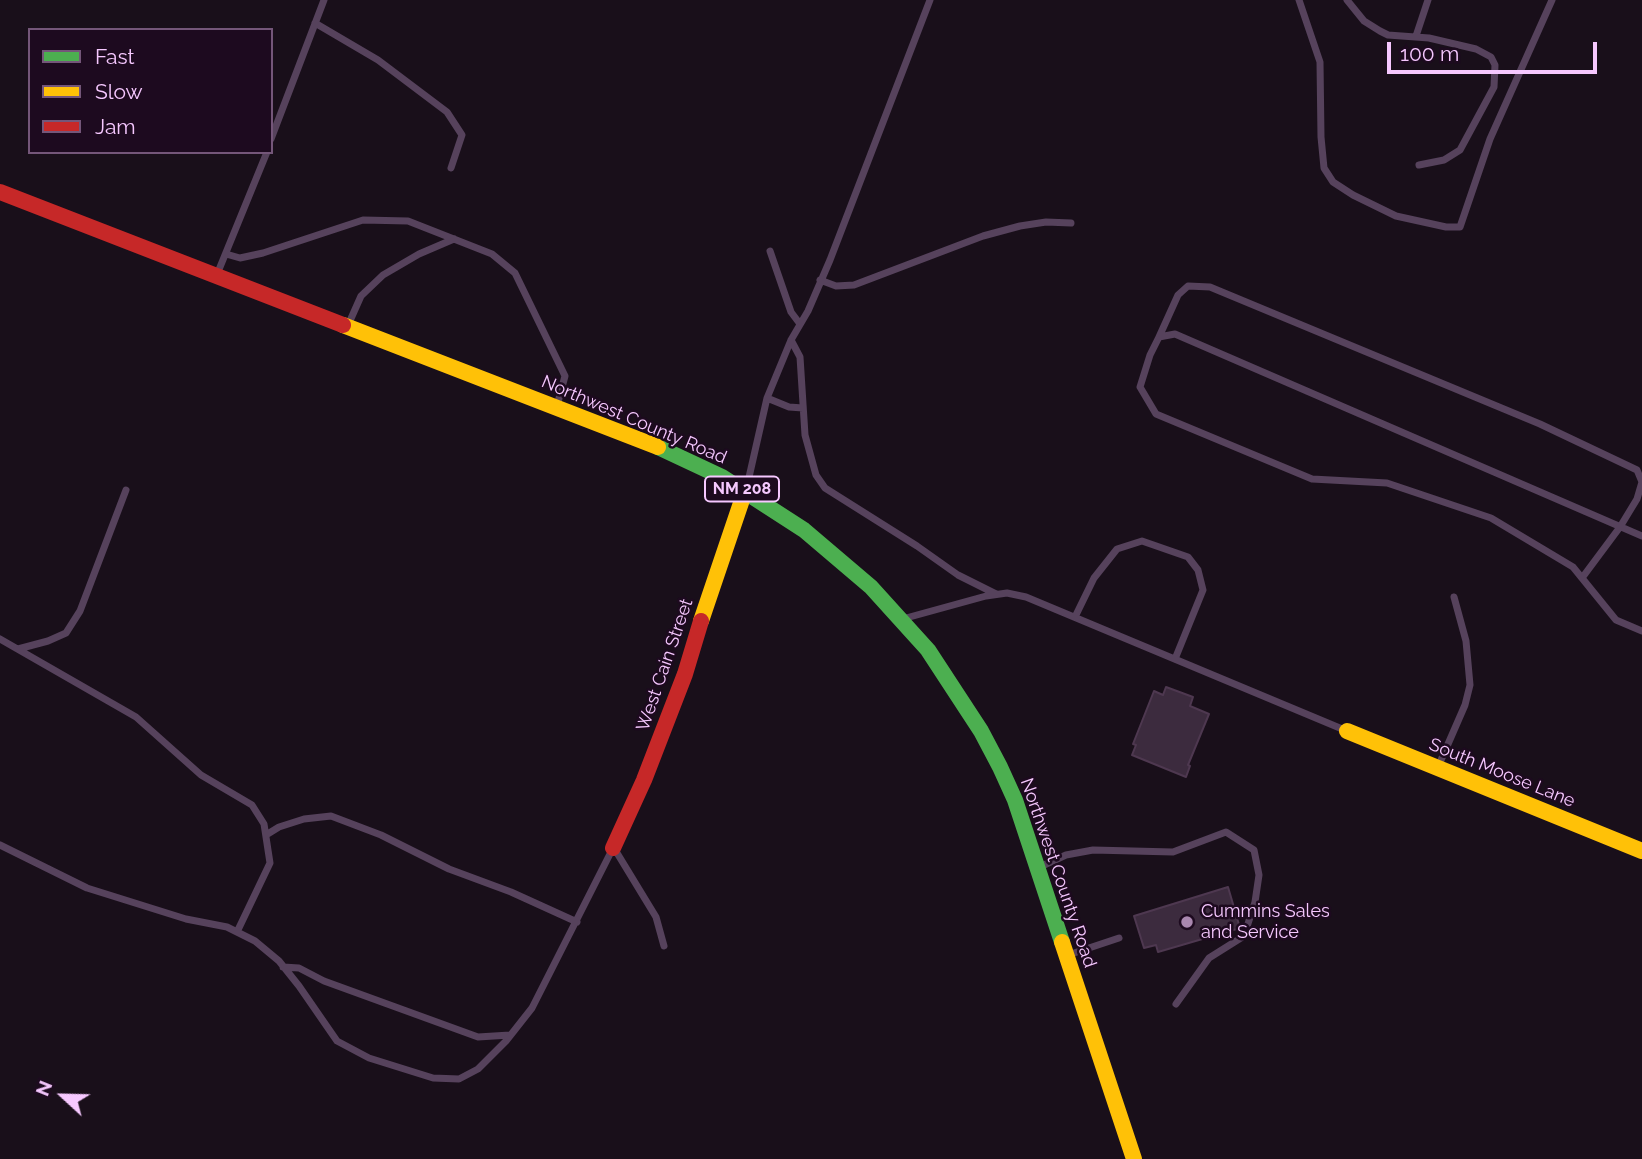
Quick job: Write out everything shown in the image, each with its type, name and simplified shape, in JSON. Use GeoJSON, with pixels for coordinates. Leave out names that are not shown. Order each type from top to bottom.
{"type":"FeatureCollection","features":[{"type":"Feature","properties":{"kind":"main road","name":"Northwest County Road"},"geometry":{"type":"LineString","coordinates":[[0,192],[665,450],[746,491],[804,530],[835,555],[901,619],[940,668],[981,731],[1015,800],[1134,1159]]}},
{"type":"Feature","properties":{"kind":"main road","name":"West Cain Street"},"geometry":{"type":"LineString","coordinates":[[613,848],[644,780],[685,674],[721,558],[746,491]]}},
{"type":"Feature","properties":{"kind":"main road","name":"South Moose Lane"},"geometry":{"type":"LineString","coordinates":[[1347,731],[1642,851]]}},
{"type":"Feature","properties":{"kind":"lane"},"geometry":{"type":"LineString","coordinates":[[273,134],[324,0]]}},
{"type":"Feature","properties":{"kind":"lane"},"geometry":{"type":"LineString","coordinates":[[746,491],[767,398],[791,340],[830,260],[930,0]]}},
{"type":"Feature","properties":{"kind":"lane"},"geometry":{"type":"LineString","coordinates":[[1299,0],[1320,62],[1324,168],[1333,182],[1395,216],[1446,227],[1460,227],[1490,139],[1552,0]]}},
{"type":"Feature","properties":{"kind":"lane"},"geometry":{"type":"LineString","coordinates":[[1347,0],[1364,21],[1380,31],[1476,49],[1491,57],[1495,65],[1494,87],[1460,150],[1444,160],[1419,165]]}},
{"type":"Feature","properties":{"kind":"lane"},"geometry":{"type":"LineString","coordinates":[[1416,36],[1428,0]]}},
{"type":"Feature","properties":{"kind":"lane"},"geometry":{"type":"LineString","coordinates":[[315,23],[378,60],[447,112],[462,135],[451,168]]}},
{"type":"Feature","properties":{"kind":"lane"},"geometry":{"type":"LineString","coordinates":[[216,277],[266,154]]}},
{"type":"Feature","properties":{"kind":"lane"},"geometry":{"type":"LineString","coordinates":[[226,254],[240,258],[263,253],[363,220],[408,221],[492,254],[515,273],[565,376],[556,407]]}},
{"type":"Feature","properties":{"kind":"lane"},"geometry":{"type":"LineString","coordinates":[[821,280],[836,286],[854,285],[983,236],[1046,222],[1071,223]]}},
{"type":"Feature","properties":{"kind":"lane"},"geometry":{"type":"LineString","coordinates":[[347,327],[361,296],[383,275],[419,254],[454,239]]}},
{"type":"Feature","properties":{"kind":"lane"},"geometry":{"type":"LineString","coordinates":[[769,251],[791,312],[800,324]]}},
{"type":"Feature","properties":{"kind":"lane"},"geometry":{"type":"LineString","coordinates":[[1582,578],[1637,499],[1642,482],[1637,470],[1540,424],[1210,287],[1188,286],[1178,295],[1150,355],[1140,387],[1156,414],[1312,479],[1387,483],[1491,518],[1573,567],[1616,620],[1642,631]]}},
{"type":"Feature","properties":{"kind":"lane"},"geometry":{"type":"LineString","coordinates":[[1159,337],[1175,334],[1642,536]]}},
{"type":"Feature","properties":{"kind":"lane"},"geometry":{"type":"LineString","coordinates":[[791,340],[800,357],[805,435],[816,475],[825,488],[958,575],[996,594]]}},
{"type":"Feature","properties":{"kind":"lane"},"geometry":{"type":"LineString","coordinates":[[767,398],[789,407],[803,408]]}},
{"type":"Feature","properties":{"kind":"lane"},"geometry":{"type":"LineString","coordinates":[[18,649],[66,633],[80,611],[126,490]]}},
{"type":"Feature","properties":{"kind":"lane"},"geometry":{"type":"LineString","coordinates":[[1074,617],[1094,578],[1117,549],[1142,541],[1188,557],[1198,570],[1203,590],[1175,659]]}},
{"type":"Feature","properties":{"kind":"lane"},"geometry":{"type":"LineString","coordinates":[[901,619],[996,594],[1026,597],[1347,731]]}},
{"type":"Feature","properties":{"kind":"lane"},"geometry":{"type":"LineString","coordinates":[[1437,767],[1465,705],[1470,685],[1466,641],[1454,597]]}},
{"type":"Feature","properties":{"kind":"lane"},"geometry":{"type":"LineString","coordinates":[[0,639],[136,717],[201,775],[252,805],[264,824],[270,863],[237,932]]}},
{"type":"Feature","properties":{"kind":"lane"},"geometry":{"type":"LineString","coordinates":[[0,647],[9,644]]}},
{"type":"Feature","properties":{"kind":"lane"},"geometry":{"type":"LineString","coordinates":[[266,835],[279,827],[304,819],[331,816],[381,835],[449,869],[511,892],[577,922]]}},
{"type":"Feature","properties":{"kind":"lane"},"geometry":{"type":"LineString","coordinates":[[1038,867],[1066,855],[1093,850],[1173,852],[1226,832],[1254,850],[1259,876],[1255,902],[1244,936],[1209,958],[1176,1004]]}},
{"type":"Feature","properties":{"kind":"lane"},"geometry":{"type":"LineString","coordinates":[[0,845],[87,888],[161,912],[227,927],[256,940],[283,967],[337,1041],[369,1058],[433,1078],[458,1079],[478,1069],[532,1008],[613,848]]}},
{"type":"Feature","properties":{"kind":"lane"},"geometry":{"type":"LineString","coordinates":[[613,848],[656,918],[664,946]]}},
{"type":"Feature","properties":{"kind":"lane"},"geometry":{"type":"LineString","coordinates":[[1067,956],[1119,938]]}},
{"type":"Feature","properties":{"kind":"lane"},"geometry":{"type":"LineString","coordinates":[[283,967],[299,968],[324,982],[478,1037],[510,1035]]}},
{"type":"Feature","properties":{"kind":"building"},"geometry":{"type":"Polygon","coordinates":[[[1166,687],[1193,697],[1190,706],[1209,714],[1188,765],[1190,766],[1186,777],[1132,755],[1136,745],[1133,744],[1154,691],[1163,695],[1166,687]]]}},
{"type":"Feature","properties":{"kind":"building","name":"Cummins Sales and Service"},"geometry":{"type":"Polygon","coordinates":[[[1228,887],[1240,928],[1158,952],[1156,945],[1144,948],[1134,916],[1228,887]]]}},
{"type":"Feature","properties":{"kind":"traffic: fast"},"geometry":{"type":"LineString","coordinates":[[658,447],[722,477],[804,530],[871,587],[928,650],[981,731],[1000,767],[1015,800],[1062,942]]}},
{"type":"Feature","properties":{"kind":"traffic: slow"},"geometry":{"type":"LineString","coordinates":[[343,325],[658,447]]}},
{"type":"Feature","properties":{"kind":"traffic: slow"},"geometry":{"type":"LineString","coordinates":[[701,621],[745,491]]}},
{"type":"Feature","properties":{"kind":"traffic: slow"},"geometry":{"type":"LineString","coordinates":[[1347,731],[1642,851]]}},
{"type":"Feature","properties":{"kind":"traffic: slow"},"geometry":{"type":"LineString","coordinates":[[1062,942],[1134,1159]]}},
{"type":"Feature","properties":{"kind":"traffic: jam"},"geometry":{"type":"LineString","coordinates":[[0,192],[343,325]]}},
{"type":"Feature","properties":{"kind":"traffic: jam"},"geometry":{"type":"LineString","coordinates":[[613,848],[644,780],[685,674],[701,621]]}},
{"type":"Feature","properties":{"kind":"place","name":"Cummins Sales and Service"},"geometry":{"type":"Point","coordinates":[1187,922]}}]}
